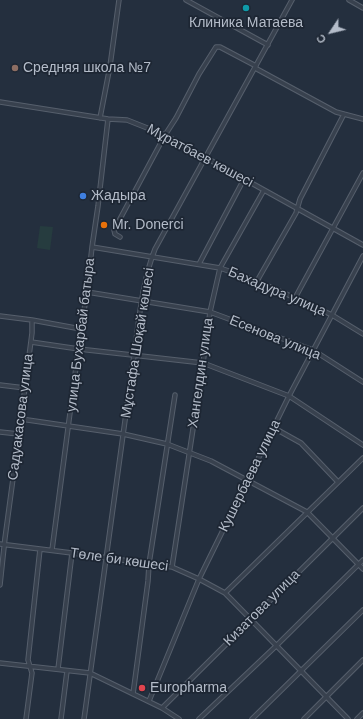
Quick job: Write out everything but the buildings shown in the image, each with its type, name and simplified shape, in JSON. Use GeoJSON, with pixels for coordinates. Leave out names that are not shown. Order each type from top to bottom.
{"type":"FeatureCollection","features":[{"type":"Feature","properties":{"kind":"street"},"geometry":{"type":"LineString","coordinates":[[100,118],[110,66],[119,0]]}},
{"type":"Feature","properties":{"kind":"street"},"geometry":{"type":"LineString","coordinates":[[186,0],[268,45]]}},
{"type":"Feature","properties":{"kind":"street","name":"Мұстафа Шоқай көшесі"},"geometry":{"type":"LineString","coordinates":[[84,719],[134,355],[142,301],[152,257],[292,0]]}},
{"type":"Feature","properties":{"kind":"street"},"geometry":{"type":"LineString","coordinates":[[349,0],[363,8]]}},
{"type":"Feature","properties":{"kind":"street"},"geometry":{"type":"LineString","coordinates":[[120,237],[115,234],[114,230],[199,74],[216,47],[220,46],[336,112],[363,119]]}},
{"type":"Feature","properties":{"kind":"street","name":"Мұратбаев көшесі"},"geometry":{"type":"LineString","coordinates":[[0,102],[100,118],[127,120],[165,135],[363,245]]}},
{"type":"Feature","properties":{"kind":"street"},"geometry":{"type":"LineString","coordinates":[[257,281],[298,209],[300,199],[344,114]]}},
{"type":"Feature","properties":{"kind":"street","name":"улица Бухарбай батыра"},"geometry":{"type":"LineString","coordinates":[[52,550],[87,292],[108,119]]}},
{"type":"Feature","properties":{"kind":"street"},"geometry":{"type":"LineString","coordinates":[[295,298],[363,173]]}},
{"type":"Feature","properties":{"kind":"street"},"geometry":{"type":"LineString","coordinates":[[199,264],[244,179]]}},
{"type":"Feature","properties":{"kind":"street","name":"Хангелдин улица"},"geometry":{"type":"LineString","coordinates":[[172,567],[210,312],[220,268],[264,190]]}},
{"type":"Feature","properties":{"kind":"street","name":"Бахадура улица"},"geometry":{"type":"LineString","coordinates":[[92,247],[220,268],[257,281],[295,298],[332,315],[362,333]]}},
{"type":"Feature","properties":{"kind":"street","name":"Кушербаева улица"},"geometry":{"type":"LineString","coordinates":[[148,701],[199,579],[289,396],[363,256]]}},
{"type":"Feature","properties":{"kind":"street","name":"Есенова улица"},"geometry":{"type":"LineString","coordinates":[[87,292],[210,312],[313,350],[363,382]]}},
{"type":"Feature","properties":{"kind":"street"},"geometry":{"type":"LineString","coordinates":[[0,316],[81,329]]}},
{"type":"Feature","properties":{"kind":"street","name":"Садуакасова улица"},"geometry":{"type":"LineString","coordinates":[[0,585],[2,544],[5,538],[19,434],[31,342],[32,320]]}},
{"type":"Feature","properties":{"kind":"street"},"geometry":{"type":"LineString","coordinates":[[362,333],[363,328]]}},
{"type":"Feature","properties":{"kind":"street"},"geometry":{"type":"LineString","coordinates":[[31,342],[203,363],[289,396],[363,445]]}},
{"type":"Feature","properties":{"kind":"street"},"geometry":{"type":"LineString","coordinates":[[0,385],[25,388]]}},
{"type":"Feature","properties":{"kind":"street"},"geometry":{"type":"LineString","coordinates":[[133,694],[149,564],[175,395]]}},
{"type":"Feature","properties":{"kind":"street"},"geometry":{"type":"LineString","coordinates":[[21,419],[123,434],[167,444],[211,461],[307,512],[363,569]]}},
{"type":"Feature","properties":{"kind":"street"},"geometry":{"type":"LineString","coordinates":[[274,428],[301,443],[338,482]]}},
{"type":"Feature","properties":{"kind":"street"},"geometry":{"type":"LineString","coordinates":[[0,432],[19,434]]}},
{"type":"Feature","properties":{"kind":"street"},"geometry":{"type":"LineString","coordinates":[[225,593],[363,458]]}},
{"type":"Feature","properties":{"kind":"street","name":"Кизатова улица"},"geometry":{"type":"LineString","coordinates":[[162,708],[363,508]]}},
{"type":"Feature","properties":{"kind":"street","name":"Төле би көшесі"},"geometry":{"type":"LineString","coordinates":[[2,544],[72,552],[172,567],[199,579],[225,593],[348,719]]}},
{"type":"Feature","properties":{"kind":"street"},"geometry":{"type":"LineString","coordinates":[[26,719],[32,673],[28,660],[40,549]]}},
{"type":"Feature","properties":{"kind":"street"},"geometry":{"type":"LineString","coordinates":[[58,669],[72,552]]}},
{"type":"Feature","properties":{"kind":"street"},"geometry":{"type":"LineString","coordinates":[[199,719],[363,560]]}},
{"type":"Feature","properties":{"kind":"street"},"geometry":{"type":"LineString","coordinates":[[252,719],[363,610]]}},
{"type":"Feature","properties":{"kind":"street"},"geometry":{"type":"LineString","coordinates":[[304,719],[363,660]]}},
{"type":"Feature","properties":{"kind":"street"},"geometry":{"type":"LineString","coordinates":[[0,663],[90,673],[162,708],[179,719]]}},
{"type":"Feature","properties":{"kind":"street"},"geometry":{"type":"LineString","coordinates":[[62,719],[67,670]]}},
{"type":"Feature","properties":{"kind":"street"},"geometry":{"type":"LineString","coordinates":[[357,719],[363,713]]}},
{"type":"Feature","properties":{"kind":"green space"},"geometry":{"type":"Polygon","coordinates":[[[40,226],[53,227],[50,250],[37,248],[40,226]]]}},
{"type":"Feature","properties":{"kind":"place","name":"Клиника Матаева"},"geometry":{"type":"Point","coordinates":[246,8]}},
{"type":"Feature","properties":{"kind":"place","name":"Средняя школа №7"},"geometry":{"type":"Point","coordinates":[15,68]}},
{"type":"Feature","properties":{"kind":"place","name":"Жадыра"},"geometry":{"type":"Point","coordinates":[83,196]}},
{"type":"Feature","properties":{"kind":"place","name":"Mr. Donerci"},"geometry":{"type":"Point","coordinates":[104,225]}},
{"type":"Feature","properties":{"kind":"place","name":"Europharma"},"geometry":{"type":"Point","coordinates":[142,688]}}]}
